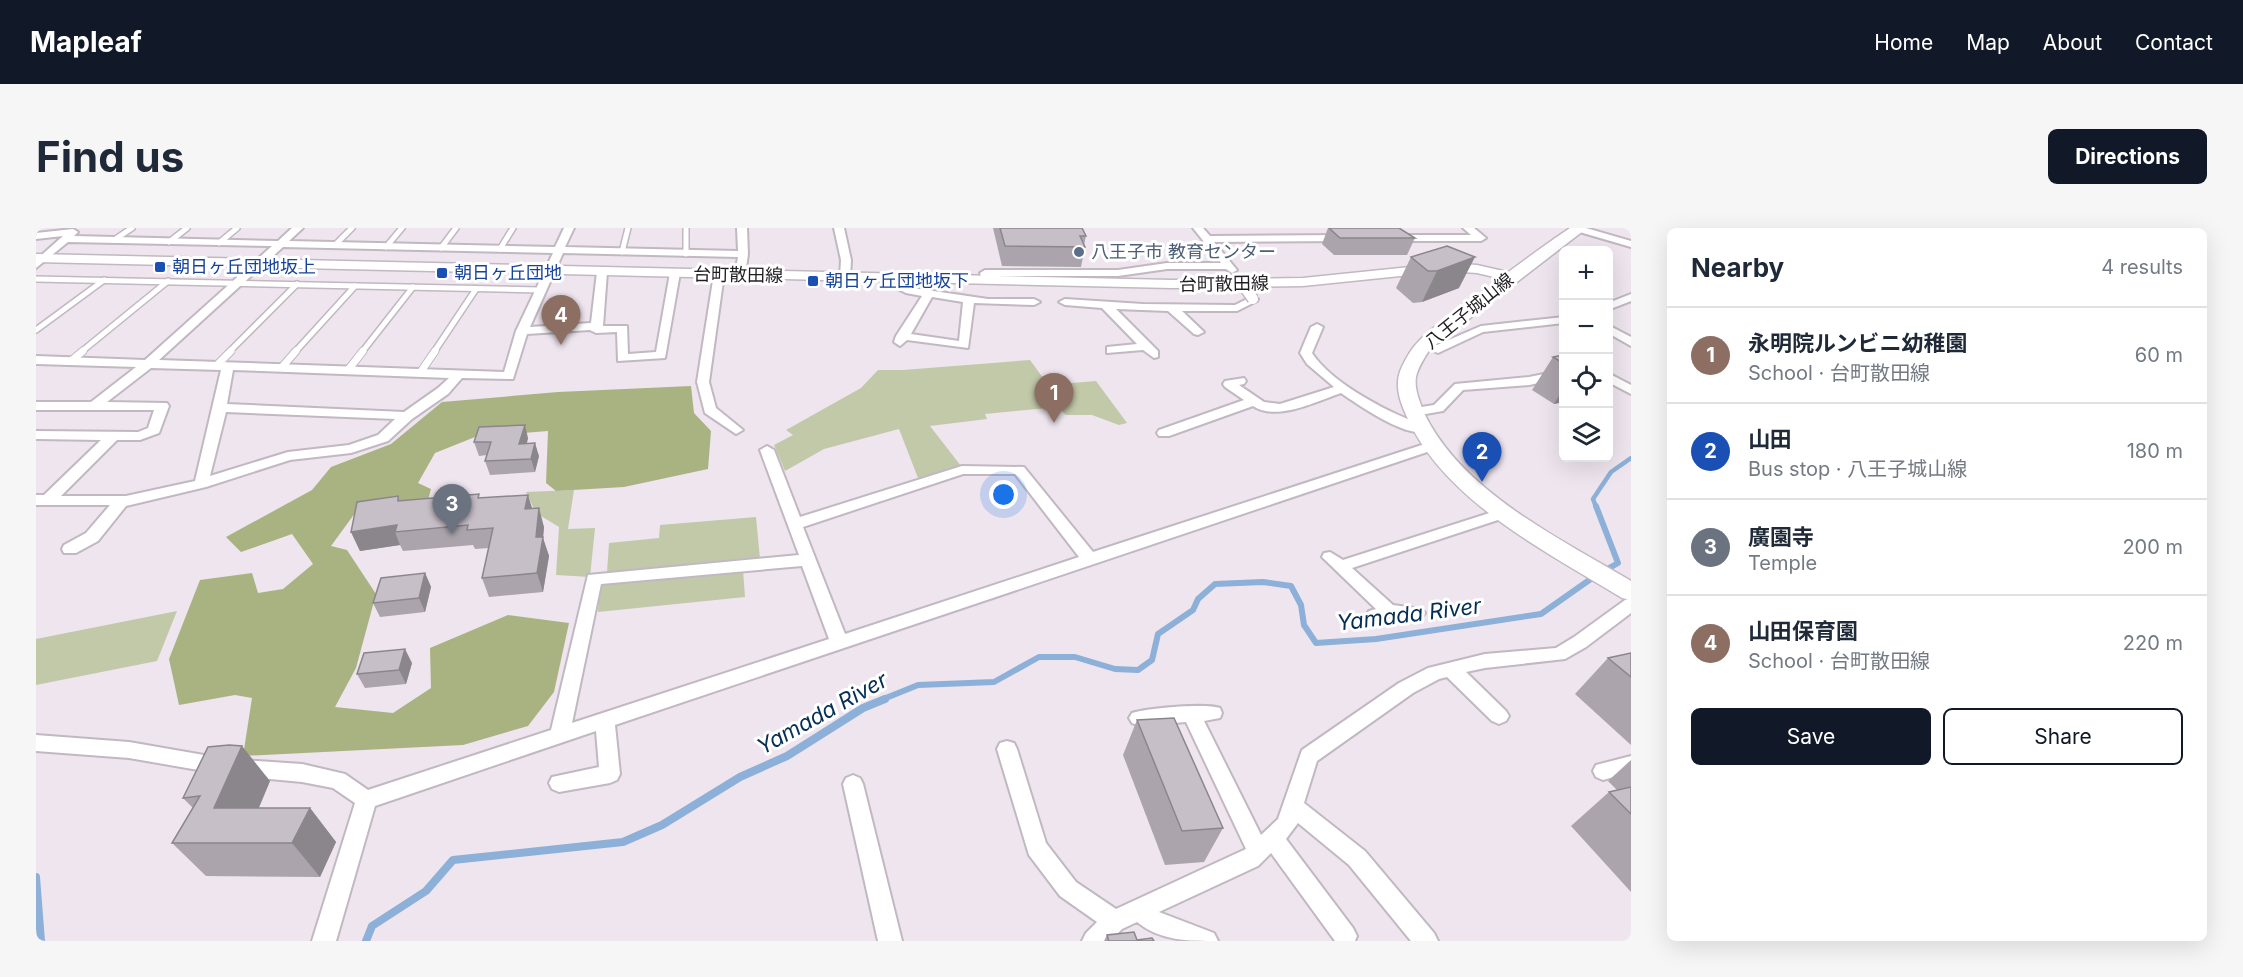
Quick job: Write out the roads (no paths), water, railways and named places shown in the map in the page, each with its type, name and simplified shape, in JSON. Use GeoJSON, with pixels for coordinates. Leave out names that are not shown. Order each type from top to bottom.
{"type":"FeatureCollection","features":[{"type":"Feature","properties":{"kind":"main road","name":"八王子城山線"},"geometry":{"type":"LineString","coordinates":[[1580,228],[1548,249],[1424,345],[1414,360],[1407,378],[1418,421],[1434,445],[1474,488],[1505,513],[1631,592]]}},
{"type":"Feature","properties":{"kind":"street"},"geometry":{"type":"LineString","coordinates":[[94,406],[149,363],[298,228]]}},
{"type":"Feature","properties":{"kind":"street"},"geometry":{"type":"LineString","coordinates":[[36,360],[509,376],[522,330],[569,228]]}},
{"type":"Feature","properties":{"kind":"street"},"geometry":{"type":"LineString","coordinates":[[740,275],[743,254],[742,228]]}},
{"type":"Feature","properties":{"kind":"street"},"geometry":{"type":"LineString","coordinates":[[839,228],[846,260],[845,277]]}},
{"type":"Feature","properties":{"kind":"street"},"geometry":{"type":"LineString","coordinates":[[1065,302],[1172,308],[1237,308],[1253,299],[1198,228]]}},
{"type":"Feature","properties":{"kind":"street"},"geometry":{"type":"LineString","coordinates":[[1385,238],[1481,238],[1468,228]]}},
{"type":"Feature","properties":{"kind":"street"},"geometry":{"type":"LineString","coordinates":[[1580,228],[1631,244]]}},
{"type":"Feature","properties":{"kind":"street"},"geometry":{"type":"LineString","coordinates":[[39,260],[73,233]]}},
{"type":"Feature","properties":{"kind":"street"},"geometry":{"type":"LineString","coordinates":[[36,236],[73,233],[114,240],[169,242],[743,254]]}},
{"type":"Feature","properties":{"kind":"street"},"geometry":{"type":"LineString","coordinates":[[1206,239],[1361,238]]}},
{"type":"Feature","properties":{"kind":"street","name":"台町散田線"},"geometry":{"type":"LineString","coordinates":[[39,260],[1249,285],[1364,278],[1449,267],[1511,277]]}},
{"type":"Feature","properties":{"kind":"street"},"geometry":{"type":"LineString","coordinates":[[987,280],[985,273],[1118,273],[1167,266],[1228,266]]}},
{"type":"Feature","properties":{"kind":"street"},"geometry":{"type":"LineString","coordinates":[[603,272],[596,330],[623,328],[622,358],[661,355],[675,273]]}},
{"type":"Feature","properties":{"kind":"street"},"geometry":{"type":"LineString","coordinates":[[719,274],[702,382],[710,410],[736,430]]}},
{"type":"Feature","properties":{"kind":"street"},"geometry":{"type":"LineString","coordinates":[[899,278],[903,289],[988,302],[1034,302]]}},
{"type":"Feature","properties":{"kind":"street"},"geometry":{"type":"LineString","coordinates":[[929,293],[901,339],[964,345],[969,298]]}},
{"type":"Feature","properties":{"kind":"street"},"geometry":{"type":"LineString","coordinates":[[1613,305],[1631,297]]}},
{"type":"Feature","properties":{"kind":"street"},"geometry":{"type":"LineString","coordinates":[[1106,305],[1150,350],[1111,350]]}},
{"type":"Feature","properties":{"kind":"street"},"geometry":{"type":"LineString","coordinates":[[1172,308],[1198,332]]}},
{"type":"Feature","properties":{"kind":"street"},"geometry":{"type":"LineString","coordinates":[[1424,345],[1438,349],[1480,329],[1559,320]]}},
{"type":"Feature","properties":{"kind":"street"},"geometry":{"type":"LineString","coordinates":[[522,330],[597,326]]}},
{"type":"Feature","properties":{"kind":"street"},"geometry":{"type":"LineString","coordinates":[[1317,327],[1306,353],[1311,363],[1343,388],[1402,424],[1418,421],[1438,408],[1459,387],[1529,381],[1559,375]]}},
{"type":"Feature","properties":{"kind":"street"},"geometry":{"type":"LineString","coordinates":[[1613,331],[1631,342]]}},
{"type":"Feature","properties":{"kind":"street"},"geometry":{"type":"LineString","coordinates":[[201,484],[220,408],[223,365]]}},
{"type":"Feature","properties":{"kind":"street"},"geometry":{"type":"LineString","coordinates":[[42,500],[122,501],[201,484],[288,456],[351,449],[383,438],[407,416],[443,391],[459,374]]}},
{"type":"Feature","properties":{"kind":"street"},"geometry":{"type":"LineString","coordinates":[[1613,380],[1631,390]]}},
{"type":"Feature","properties":{"kind":"street"},"geometry":{"type":"LineString","coordinates":[[1240,381],[1229,384],[1262,406],[1281,408],[1343,388]]}},
{"type":"Feature","properties":{"kind":"street"},"geometry":{"type":"LineString","coordinates":[[1164,433],[1255,401]]}},
{"type":"Feature","properties":{"kind":"street"},"geometry":{"type":"LineString","coordinates":[[36,406],[162,406],[154,430],[140,436],[38,437]]}},
{"type":"Feature","properties":{"kind":"street"},"geometry":{"type":"LineString","coordinates":[[220,408],[407,416]]}},
{"type":"Feature","properties":{"kind":"street"},"geometry":{"type":"LineString","coordinates":[[42,500],[114,435]]}},
{"type":"Feature","properties":{"kind":"street"},"geometry":{"type":"LineString","coordinates":[[366,800],[1434,445]]}},
{"type":"Feature","properties":{"kind":"street"},"geometry":{"type":"LineString","coordinates":[[767,450],[839,642]]}},
{"type":"Feature","properties":{"kind":"street"},"geometry":{"type":"LineString","coordinates":[[795,525],[962,470],[1019,470],[1089,558]]}},
{"type":"Feature","properties":{"kind":"street"},"geometry":{"type":"LineString","coordinates":[[70,549],[92,537],[122,501]]}},
{"type":"Feature","properties":{"kind":"street"},"geometry":{"type":"LineString","coordinates":[[1416,613],[1382,613],[1336,562],[1505,513]]}},
{"type":"Feature","properties":{"kind":"street"},"geometry":{"type":"LineString","coordinates":[[560,735],[594,579],[808,560]]}},
{"type":"Feature","properties":{"kind":"street"},"geometry":{"type":"LineString","coordinates":[[1094,941],[1114,921],[1250,859],[1287,824],[1309,756],[1406,688],[1434,673],[1485,661],[1558,654],[1580,642],[1631,604]]}},
{"type":"Feature","properties":{"kind":"street"},"geometry":{"type":"LineString","coordinates":[[1451,669],[1499,716]]}},
{"type":"Feature","properties":{"kind":"street"},"geometry":{"type":"LineString","coordinates":[[1139,717],[1213,713]]}},
{"type":"Feature","properties":{"kind":"street"},"geometry":{"type":"LineString","coordinates":[[1191,714],[1266,844],[1345,936]]}},
{"type":"Feature","properties":{"kind":"street"},"geometry":{"type":"LineString","coordinates":[[558,783],[610,774],[605,720]]}},
{"type":"Feature","properties":{"kind":"street"},"geometry":{"type":"LineString","coordinates":[[36,743],[129,750],[227,767],[302,773],[338,780],[366,800]]}},
{"type":"Feature","properties":{"kind":"street"},"geometry":{"type":"LineString","coordinates":[[1007,749],[1037,848],[1068,889],[1114,921]]}},
{"type":"Feature","properties":{"kind":"street"},"geometry":{"type":"LineString","coordinates":[[1603,771],[1631,764]]}},
{"type":"Feature","properties":{"kind":"street"},"geometry":{"type":"LineString","coordinates":[[853,784],[890,941]]}},
{"type":"Feature","properties":{"kind":"street"},"geometry":{"type":"LineString","coordinates":[[324,941],[366,800]]}},
{"type":"Feature","properties":{"kind":"street"},"geometry":{"type":"LineString","coordinates":[[1293,807],[1357,858],[1426,941]]}},
{"type":"Feature","properties":{"kind":"street"},"geometry":{"type":"LineString","coordinates":[[1140,910],[1155,924],[1206,941]]}},
{"type":"Feature","properties":{"kind":"lane"},"geometry":{"type":"LineString","coordinates":[[114,240],[132,228]]}},
{"type":"Feature","properties":{"kind":"lane"},"geometry":{"type":"LineString","coordinates":[[169,242],[187,228]]}},
{"type":"Feature","properties":{"kind":"lane"},"geometry":{"type":"LineString","coordinates":[[219,243],[237,228]]}},
{"type":"Feature","properties":{"kind":"lane"},"geometry":{"type":"LineString","coordinates":[[335,245],[352,228]]}},
{"type":"Feature","properties":{"kind":"lane"},"geometry":{"type":"LineString","coordinates":[[386,247],[402,228]]}},
{"type":"Feature","properties":{"kind":"lane"},"geometry":{"type":"LineString","coordinates":[[441,248],[456,228]]}},
{"type":"Feature","properties":{"kind":"lane"},"geometry":{"type":"LineString","coordinates":[[500,249],[513,228]]}},
{"type":"Feature","properties":{"kind":"lane"},"geometry":{"type":"LineString","coordinates":[[622,252],[628,228]]}},
{"type":"Feature","properties":{"kind":"lane"},"geometry":{"type":"LineString","coordinates":[[686,228],[686,254]]}},
{"type":"Feature","properties":{"kind":"lane"},"geometry":{"type":"LineString","coordinates":[[36,279],[539,290]]}},
{"type":"Feature","properties":{"kind":"lane"},"geometry":{"type":"LineString","coordinates":[[36,330],[104,280]]}},
{"type":"Feature","properties":{"kind":"lane"},"geometry":{"type":"LineString","coordinates":[[71,361],[168,282]]}},
{"type":"Feature","properties":{"kind":"lane"},"geometry":{"type":"LineString","coordinates":[[223,365],[297,284]]}},
{"type":"Feature","properties":{"kind":"lane"},"geometry":{"type":"LineString","coordinates":[[282,367],[355,286]]}},
{"type":"Feature","properties":{"kind":"lane"},"geometry":{"type":"LineString","coordinates":[[348,370],[412,287]]}},
{"type":"Feature","properties":{"kind":"lane"},"geometry":{"type":"LineString","coordinates":[[420,373],[476,289]]}},
{"type":"Feature","properties":{"kind":"waterway","name":"Yamada River"},"geometry":{"type":"LineString","coordinates":[[1596,507],[1593,499],[1611,472],[1631,458]]}},
{"type":"Feature","properties":{"kind":"waterway","name":"Yamada River"},"geometry":{"type":"LineString","coordinates":[[1596,506],[1618,563],[1604,571]]}},
{"type":"Feature","properties":{"kind":"waterway","name":"Yamada River"},"geometry":{"type":"LineString","coordinates":[[881,700],[918,685],[994,682],[1039,657],[1075,657],[1115,669],[1138,670],[1152,660],[1158,634],[1193,610],[1198,599],[1215,584],[1263,582],[1291,586],[1301,605],[1304,625],[1316,643],[1376,639],[1541,614],[1595,576]]}},
{"type":"Feature","properties":{"kind":"waterway","name":"Yamada River"},"geometry":{"type":"LineString","coordinates":[[366,941],[372,926],[426,891],[453,860],[623,842],[662,825],[740,777],[787,756],[863,708],[885,699]]}},
{"type":"Feature","properties":{"kind":"waterway"},"geometry":{"type":"LineString","coordinates":[[36,877],[41,941]]}},
{"type":"Feature","properties":{"kind":"place","name":"八王子市 教育センター"},"geometry":{"type":"Point","coordinates":[1079,252]}},
{"type":"Feature","properties":{"kind":"place","name":"朝日ヶ丘団地坂上"},"geometry":{"type":"Point","coordinates":[160,267]}},
{"type":"Feature","properties":{"kind":"place","name":"朝日ヶ丘団地"},"geometry":{"type":"Point","coordinates":[442,273]}},
{"type":"Feature","properties":{"kind":"place","name":"朝日ヶ丘団地坂下"},"geometry":{"type":"Point","coordinates":[813,281]}},
{"type":"Feature","properties":{"kind":"place","name":"山田保育園"},"geometry":{"type":"Point","coordinates":[561,345]}},
{"type":"Feature","properties":{"kind":"place","name":"永明院ルンビニ幼稚園"},"geometry":{"type":"Point","coordinates":[1054,423]}},
{"type":"Feature","properties":{"kind":"place","name":"山田"},"geometry":{"type":"Point","coordinates":[1482,482]}},
{"type":"Feature","properties":{"kind":"place","name":"廣園寺"},"geometry":{"type":"Point","coordinates":[452,534]}}]}
